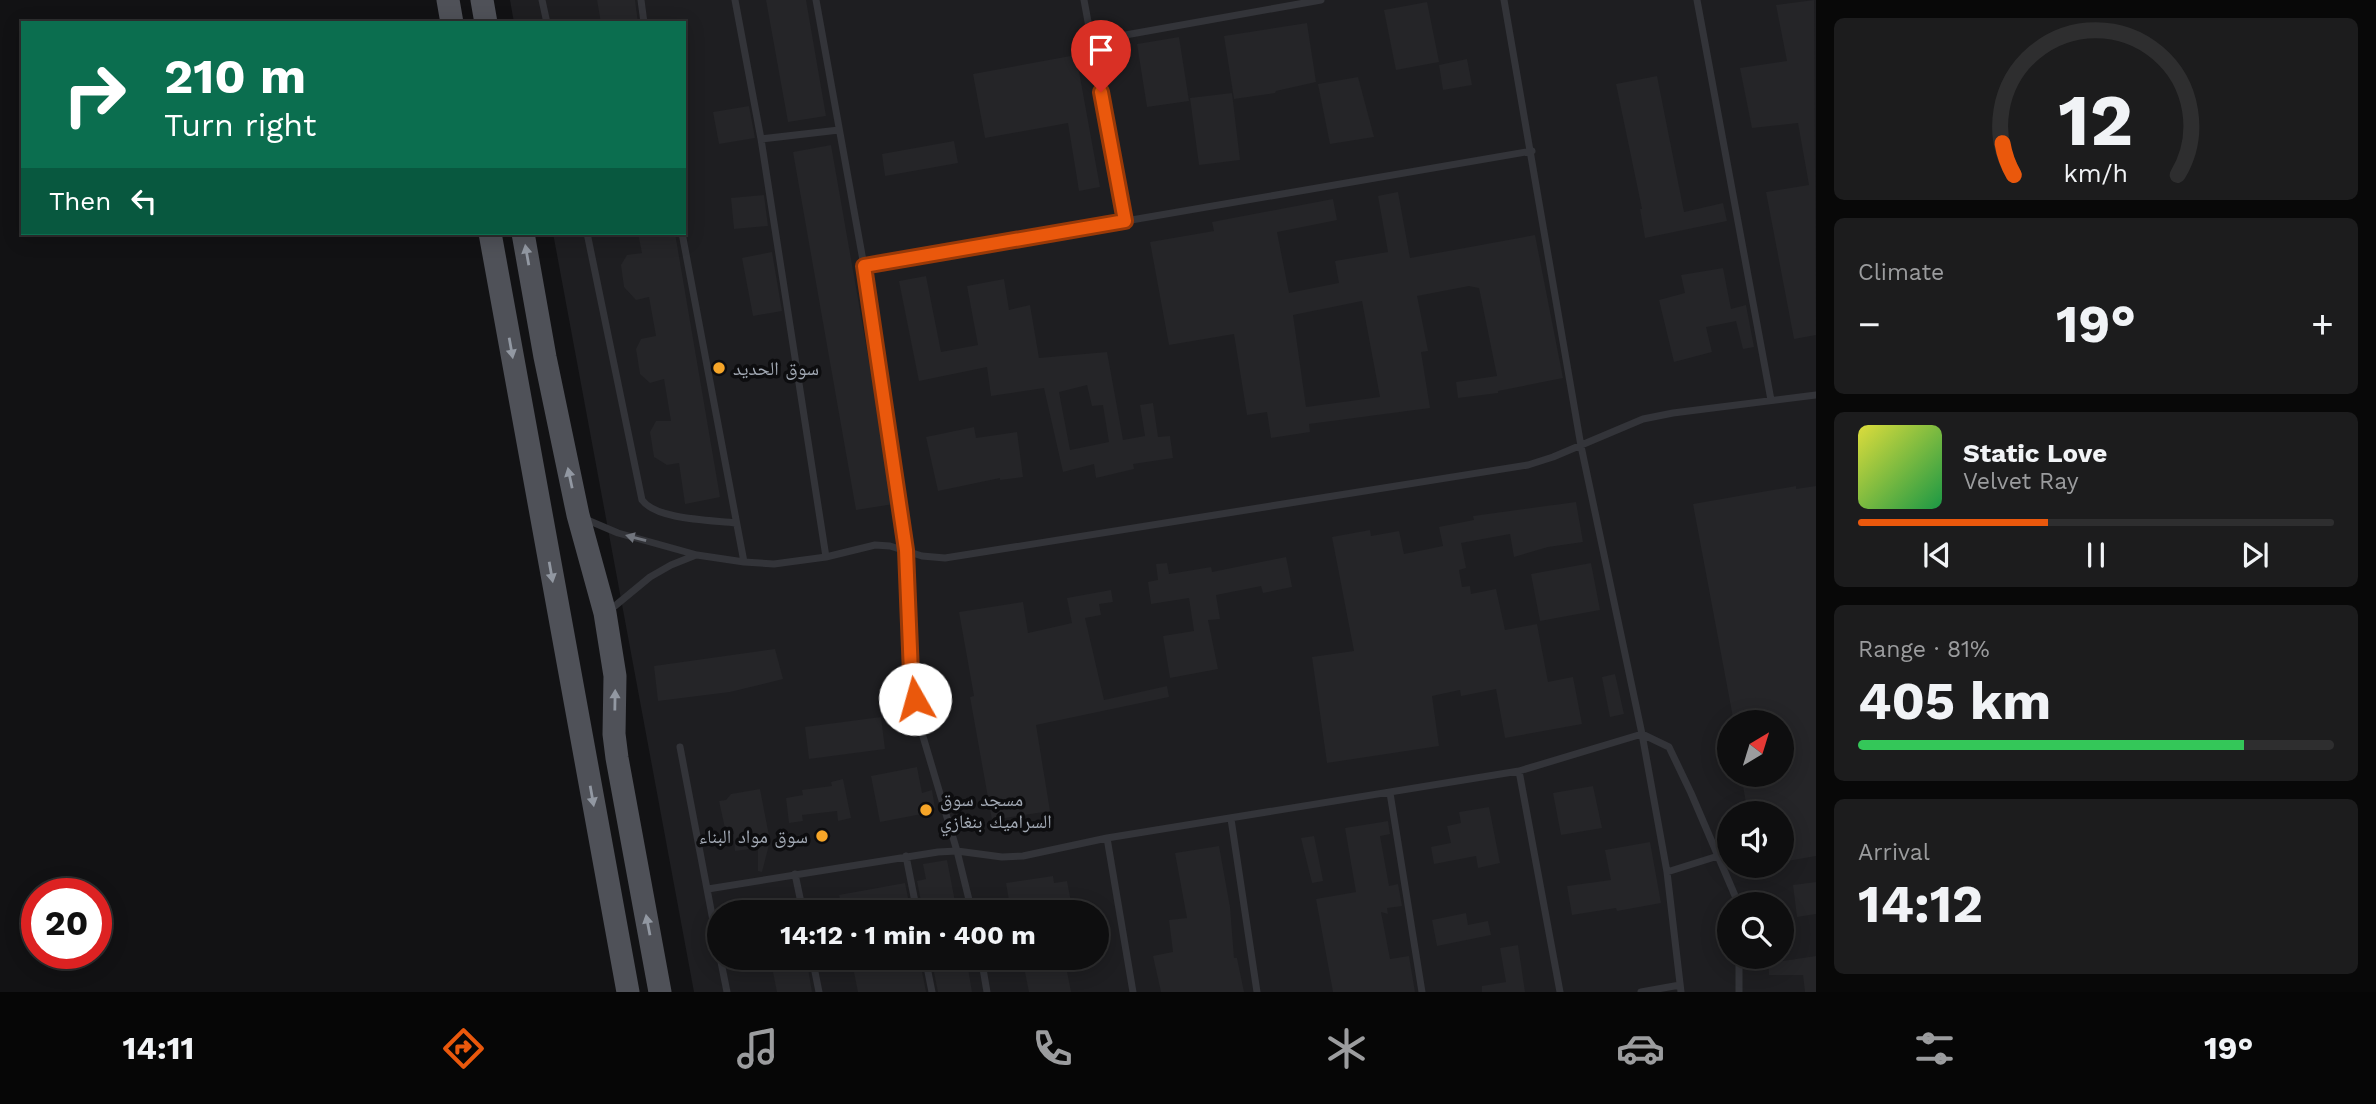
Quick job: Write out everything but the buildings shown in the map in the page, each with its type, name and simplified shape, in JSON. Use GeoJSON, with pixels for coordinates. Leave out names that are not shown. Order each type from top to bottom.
{"type":"FeatureCollection","features":[{"type":"Feature","properties":{"kind":"main road"},"geometry":{"type":"LineString","coordinates":[[448,0],[452,21]]}},
{"type":"Feature","properties":{"kind":"main road"},"geometry":{"type":"LineString","coordinates":[[482,0],[486,21]]}},
{"type":"Feature","properties":{"kind":"main road"},"geometry":{"type":"LineString","coordinates":[[490,235],[628,992]]}},
{"type":"Feature","properties":{"kind":"main road"},"geometry":{"type":"LineString","coordinates":[[523,235],[545,357],[578,515],[605,613],[615,676],[614,734],[617,758],[660,992]]}},
{"type":"Feature","properties":{"kind":"lane"},"geometry":{"type":"LineString","coordinates":[[542,0],[547,21]]}},
{"type":"Feature","properties":{"kind":"lane"},"geometry":{"type":"LineString","coordinates":[[640,0],[644,21]]}},
{"type":"Feature","properties":{"kind":"lane"},"geometry":{"type":"LineString","coordinates":[[735,0],[761,139],[826,557]]}},
{"type":"Feature","properties":{"kind":"lane"},"geometry":{"type":"LineString","coordinates":[[816,0],[864,266],[906,550],[911,674],[915,699],[931,768],[969,900]]}},
{"type":"Feature","properties":{"kind":"lane"},"geometry":{"type":"LineString","coordinates":[[1084,0],[1125,221]]}},
{"type":"Feature","properties":{"kind":"lane"},"geometry":{"type":"LineString","coordinates":[[1092,41],[1321,0]]}},
{"type":"Feature","properties":{"kind":"lane"},"geometry":{"type":"LineString","coordinates":[[1504,0],[1581,446],[1642,734],[1667,872],[1680,989],[1641,992]]}},
{"type":"Feature","properties":{"kind":"lane"},"geometry":{"type":"LineString","coordinates":[[1698,0],[1771,400]]}},
{"type":"Feature","properties":{"kind":"lane"},"geometry":{"type":"LineString","coordinates":[[761,139],[839,130]]}},
{"type":"Feature","properties":{"kind":"lane"},"geometry":{"type":"LineString","coordinates":[[864,266],[1532,151]]}},
{"type":"Feature","properties":{"kind":"lane"},"geometry":{"type":"LineString","coordinates":[[587,235],[642,500],[658,513],[736,523]]}},
{"type":"Feature","properties":{"kind":"lane"},"geometry":{"type":"LineString","coordinates":[[682,235],[744,562]]}},
{"type":"Feature","properties":{"kind":"lane"},"geometry":{"type":"LineString","coordinates":[[578,515],[618,533],[697,555],[744,562],[774,564],[826,557],[875,545],[934,558],[958,556],[1528,465],[1643,419],[1816,395]]}},
{"type":"Feature","properties":{"kind":"lane"},"geometry":{"type":"LineString","coordinates":[[605,613],[650,577],[697,555]]}},
{"type":"Feature","properties":{"kind":"lane"},"geometry":{"type":"LineString","coordinates":[[708,889],[906,856],[957,851],[1002,857],[1023,856],[1107,838],[1519,771],[1642,734],[1669,747],[1717,854]]}},
{"type":"Feature","properties":{"kind":"lane"},"geometry":{"type":"LineString","coordinates":[[680,747],[710,900]]}},
{"type":"Feature","properties":{"kind":"lane"},"geometry":{"type":"LineString","coordinates":[[1519,771],[1559,992]]}},
{"type":"Feature","properties":{"kind":"lane"},"geometry":{"type":"LineString","coordinates":[[1390,793],[1422,992]]}},
{"type":"Feature","properties":{"kind":"lane"},"geometry":{"type":"LineString","coordinates":[[1231,819],[1257,992]]}},
{"type":"Feature","properties":{"kind":"lane"},"geometry":{"type":"LineString","coordinates":[[1107,838],[1133,992]]}},
{"type":"Feature","properties":{"kind":"lane"},"geometry":{"type":"LineString","coordinates":[[906,856],[915,900]]}},
{"type":"Feature","properties":{"kind":"lane"},"geometry":{"type":"LineString","coordinates":[[1667,872],[1717,856]]}},
{"type":"Feature","properties":{"kind":"lane"},"geometry":{"type":"LineString","coordinates":[[795,874],[800,900]]}},
{"type":"Feature","properties":{"kind":"lane"},"geometry":{"type":"LineString","coordinates":[[1739,969],[1739,992]]}},
{"type":"Feature","properties":{"kind":"lane"},"geometry":{"type":"LineString","coordinates":[[723,970],[727,992]]}},
{"type":"Feature","properties":{"kind":"lane"},"geometry":{"type":"LineString","coordinates":[[815,970],[819,992]]}},
{"type":"Feature","properties":{"kind":"lane"},"geometry":{"type":"LineString","coordinates":[[928,970],[932,992]]}},
{"type":"Feature","properties":{"kind":"lane"},"geometry":{"type":"LineString","coordinates":[[983,970],[987,992]]}},
{"type":"Feature","properties":{"kind":"shaded area"},"geometry":{"type":"Polygon","coordinates":[[[510,0],[1816,0],[1816,992],[694,992],[553,235],[686,235],[686,21],[514,21],[510,0]]]}},
{"type":"Feature","properties":{"kind":"place","name":"سوق الحديد"},"geometry":{"type":"Point","coordinates":[719,368]}},
{"type":"Feature","properties":{"kind":"place","name":"مسجد سوق السراميك بنغازي"},"geometry":{"type":"Point","coordinates":[926,810]}},
{"type":"Feature","properties":{"kind":"place","name":"سوق مواد البناء"},"geometry":{"type":"Point","coordinates":[822,836]}},
{"type":"Feature","properties":{"kind":"route"},"geometry":{"type":"LineString","coordinates":[[915,699],[911,674],[906,550],[864,266],[1125,221],[1101,92]]}}]}
